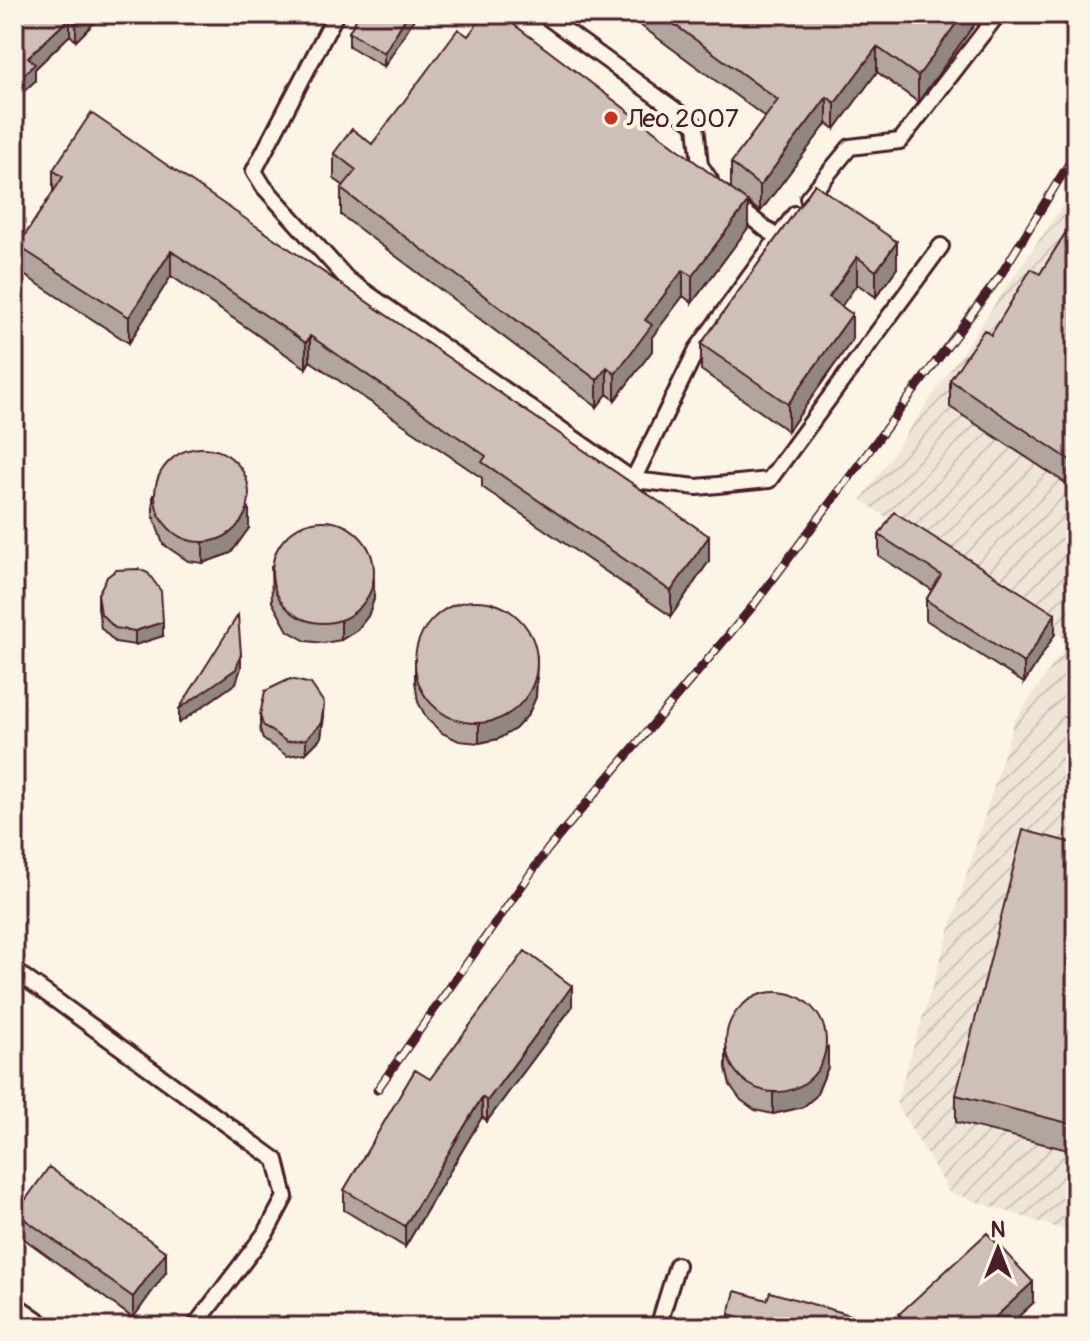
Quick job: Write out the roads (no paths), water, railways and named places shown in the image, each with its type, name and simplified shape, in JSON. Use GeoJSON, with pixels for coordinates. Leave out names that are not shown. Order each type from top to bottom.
{"type":"FeatureCollection","features":[{"type":"Feature","properties":{"kind":"street"},"geometry":{"type":"LineString","coordinates":[[14,1311],[37,1327]]}},
{"type":"Feature","properties":{"kind":"lane"},"geometry":{"type":"LineString","coordinates":[[336,14],[254,171],[264,187],[347,279],[633,480],[697,487],[769,480],[941,246]]}},
{"type":"Feature","properties":{"kind":"lane"},"geometry":{"type":"LineString","coordinates":[[543,14],[696,125],[700,165],[717,191],[776,237]]}},
{"type":"Feature","properties":{"kind":"lane"},"geometry":{"type":"LineString","coordinates":[[633,480],[697,349],[776,237],[850,147],[900,141],[998,14]]}},
{"type":"Feature","properties":{"kind":"lane"},"geometry":{"type":"LineString","coordinates":[[14,970],[276,1160],[285,1197],[267,1231],[194,1327]]}},
{"type":"Feature","properties":{"kind":"lane"},"geometry":{"type":"LineString","coordinates":[[658,1327],[677,1265]]}},
{"type":"Feature","properties":{"kind":"railway"},"geometry":{"type":"LineString","coordinates":[[377,1090],[548,849],[753,606],[1000,276],[1076,152]]}},
{"type":"Feature","properties":{"kind":"place","name":"Лео 2007"},"geometry":{"type":"Point","coordinates":[611,118]}}]}
